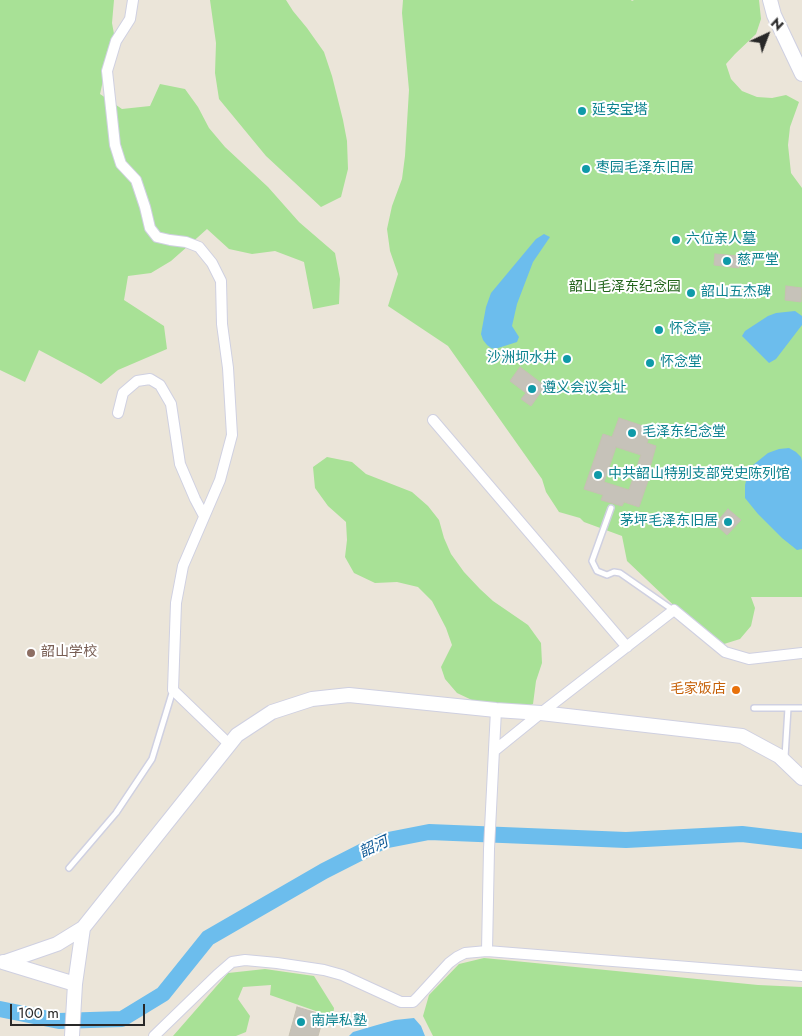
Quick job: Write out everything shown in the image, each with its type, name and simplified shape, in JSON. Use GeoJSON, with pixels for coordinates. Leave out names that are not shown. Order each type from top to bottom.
{"type":"FeatureCollection","features":[{"type":"Feature","properties":{"kind":"main road"},"geometry":{"type":"LineString","coordinates":[[770,0],[774,15],[802,74]]}},
{"type":"Feature","properties":{"kind":"main road"},"geometry":{"type":"LineString","coordinates":[[2,962],[57,944],[83,928],[236,735],[272,712],[312,699],[349,695],[541,713],[742,736],[779,756],[802,778]]}},
{"type":"Feature","properties":{"kind":"main road"},"geometry":{"type":"LineString","coordinates":[[72,1034],[75,984],[83,928]]}},
{"type":"Feature","properties":{"kind":"main road"},"geometry":{"type":"LineString","coordinates":[[2,962],[75,984]]}},
{"type":"Feature","properties":{"kind":"street"},"geometry":{"type":"LineString","coordinates":[[133,0],[130,19],[116,41],[107,71],[115,144],[121,164],[136,180],[150,228],[157,237],[186,242],[199,247],[212,263],[221,281],[222,324],[228,368],[232,434],[220,480],[183,566],[176,603],[173,690],[229,744]]}},
{"type":"Feature","properties":{"kind":"street"},"geometry":{"type":"LineString","coordinates":[[118,413],[123,393],[136,381],[150,378],[160,385],[171,404],[180,464],[204,516]]}},
{"type":"Feature","properties":{"kind":"street"},"geometry":{"type":"LineString","coordinates":[[433,420],[627,647]]}},
{"type":"Feature","properties":{"kind":"street"},"geometry":{"type":"LineString","coordinates":[[494,751],[674,610],[726,652],[749,659],[802,653]]}},
{"type":"Feature","properties":{"kind":"street"},"geometry":{"type":"LineString","coordinates":[[487,951],[489,849],[496,710]]}},
{"type":"Feature","properties":{"kind":"street"},"geometry":{"type":"LineString","coordinates":[[154,1036],[232,962],[245,960],[324,970],[342,975],[401,1002],[413,1002],[450,962],[457,957],[465,953],[487,951],[802,976]]}},
{"type":"Feature","properties":{"kind":"lane"},"geometry":{"type":"LineString","coordinates":[[611,508],[592,561],[597,571],[607,575],[614,572],[620,573],[674,610]]}},
{"type":"Feature","properties":{"kind":"lane"},"geometry":{"type":"LineString","coordinates":[[69,868],[116,813],[152,759],[173,690]]}},
{"type":"Feature","properties":{"kind":"lane"},"geometry":{"type":"LineString","coordinates":[[754,708],[802,708]]}},
{"type":"Feature","properties":{"kind":"lane"},"geometry":{"type":"LineString","coordinates":[[784,761],[788,708]]}},
{"type":"Feature","properties":{"kind":"green space"},"geometry":{"type":"Polygon","coordinates":[[[0,0],[114,0],[112,23],[116,45],[106,67],[100,94],[122,109],[150,106],[160,84],[185,89],[198,107],[209,128],[225,147],[268,187],[299,222],[335,253],[340,279],[339,304],[313,309],[304,262],[275,251],[252,254],[229,249],[207,229],[171,261],[151,273],[128,276],[124,300],[164,326],[167,349],[118,370],[101,384],[39,350],[25,382],[0,370],[0,0]]]}},
{"type":"Feature","properties":{"kind":"green space"},"geometry":{"type":"Polygon","coordinates":[[[210,0],[286,0],[324,52],[332,76],[347,141],[348,169],[341,197],[321,207],[266,156],[219,99],[215,73],[216,43],[210,0]]]}},
{"type":"Feature","properties":{"kind":"green space","name":"韶山毛泽东纪念园"},"geometry":{"type":"Polygon","coordinates":[[[403,0],[759,0],[761,19],[756,34],[726,64],[731,79],[742,91],[757,97],[772,98],[786,95],[799,102],[790,127],[788,145],[791,173],[802,188],[802,597],[751,597],[755,608],[751,626],[740,639],[724,644],[702,631],[627,561],[622,536],[584,522],[580,518],[559,512],[546,492],[542,479],[448,346],[388,306],[398,274],[390,251],[387,229],[392,206],[402,179],[409,90],[402,13],[403,0]]]}},
{"type":"Feature","properties":{"kind":"green space"},"geometry":{"type":"Polygon","coordinates":[[[327,457],[352,462],[366,474],[412,492],[428,506],[439,520],[451,554],[464,572],[493,601],[528,625],[541,643],[542,663],[536,681],[533,704],[525,708],[474,701],[457,693],[445,679],[441,667],[452,645],[446,628],[432,601],[418,587],[397,582],[375,583],[354,573],[345,557],[347,540],[346,522],[328,506],[315,488],[313,467],[327,457]]]}},
{"type":"Feature","properties":{"kind":"green space"},"geometry":{"type":"Polygon","coordinates":[[[484,958],[758,985],[802,987],[802,1036],[433,1036],[423,1016],[429,995],[459,964],[484,958]]]}},
{"type":"Feature","properties":{"kind":"green space"},"geometry":{"type":"Polygon","coordinates":[[[265,969],[314,976],[334,1008],[333,1017],[270,995],[271,985],[243,987],[238,999],[250,1016],[246,1032],[236,1036],[173,1036],[228,973],[265,969]]]}},
{"type":"Feature","properties":{"kind":"water"},"geometry":{"type":"Polygon","coordinates":[[[544,234],[550,237],[533,262],[517,304],[512,326],[519,337],[517,342],[495,349],[491,348],[483,340],[481,334],[486,307],[491,293],[536,239],[544,234]]]}},
{"type":"Feature","properties":{"kind":"water"},"geometry":{"type":"Polygon","coordinates":[[[795,311],[802,316],[802,325],[776,359],[769,363],[742,336],[745,331],[768,316],[795,311]]]}},
{"type":"Feature","properties":{"kind":"water"},"geometry":{"type":"Polygon","coordinates":[[[789,448],[801,457],[802,461],[802,549],[797,550],[758,514],[745,498],[745,485],[748,473],[753,465],[768,453],[789,448]]]}},
{"type":"Feature","properties":{"kind":"water"},"geometry":{"type":"Polygon","coordinates":[[[414,1018],[421,1026],[425,1036],[349,1036],[353,1032],[395,1020],[414,1018]]]}},
{"type":"Feature","properties":{"kind":"building","name":"慈严堂"},"geometry":{"type":"Polygon","coordinates":[[[715,254],[740,256],[739,268],[714,265],[715,254]]]}},
{"type":"Feature","properties":{"kind":"building"},"geometry":{"type":"Polygon","coordinates":[[[786,286],[802,288],[801,302],[785,300],[786,286]]]}},
{"type":"Feature","properties":{"kind":"building","name":"遵义会议会址"},"geometry":{"type":"Polygon","coordinates":[[[520,367],[545,386],[531,406],[521,399],[526,393],[510,381],[520,367]]]}},
{"type":"Feature","properties":{"kind":"building"},"geometry":{"type":"Polygon","coordinates":[[[619,418],[652,429],[647,443],[656,446],[650,467],[652,469],[639,507],[624,502],[622,506],[601,500],[603,495],[584,489],[603,434],[612,437],[619,418]],[[616,447],[604,482],[629,490],[641,455],[616,447]]]}},
{"type":"Feature","properties":{"kind":"building","name":"茅坪毛泽东旧居"},"geometry":{"type":"Polygon","coordinates":[[[728,509],[741,520],[727,535],[715,524],[728,509]]]}},
{"type":"Feature","properties":{"kind":"building","name":"南岸私塾"},"geometry":{"type":"Polygon","coordinates":[[[297,1007],[324,1015],[318,1036],[289,1036],[297,1007]]]}},
{"type":"Feature","properties":{"kind":"waterway","name":"韶河"},"geometry":{"type":"LineString","coordinates":[[0,1009],[59,1021],[122,1019],[163,994],[208,938],[324,871],[383,841],[429,832],[626,840],[742,834],[802,841]]}},
{"type":"Feature","properties":{"kind":"place","name":"延安宝塔"},"geometry":{"type":"Point","coordinates":[582,111]}},
{"type":"Feature","properties":{"kind":"place","name":"枣园毛泽东旧居"},"geometry":{"type":"Point","coordinates":[586,169]}},
{"type":"Feature","properties":{"kind":"place","name":"六位亲人墓"},"geometry":{"type":"Point","coordinates":[676,240]}},
{"type":"Feature","properties":{"kind":"place","name":"慈严堂"},"geometry":{"type":"Point","coordinates":[727,261]}},
{"type":"Feature","properties":{"kind":"place","name":"韶山五杰碑"},"geometry":{"type":"Point","coordinates":[691,293]}},
{"type":"Feature","properties":{"kind":"place","name":"怀念亭"},"geometry":{"type":"Point","coordinates":[659,330]}},
{"type":"Feature","properties":{"kind":"place","name":"沙洲坝水井"},"geometry":{"type":"Point","coordinates":[567,359]}},
{"type":"Feature","properties":{"kind":"place","name":"怀念堂"},"geometry":{"type":"Point","coordinates":[650,363]}},
{"type":"Feature","properties":{"kind":"place","name":"遵义会议会址"},"geometry":{"type":"Point","coordinates":[532,389]}},
{"type":"Feature","properties":{"kind":"place","name":"毛泽东纪念堂"},"geometry":{"type":"Point","coordinates":[632,433]}},
{"type":"Feature","properties":{"kind":"place","name":"中共韶山特别支部党史陈列馆"},"geometry":{"type":"Point","coordinates":[598,475]}},
{"type":"Feature","properties":{"kind":"place","name":"茅坪毛泽东旧居"},"geometry":{"type":"Point","coordinates":[728,522]}},
{"type":"Feature","properties":{"kind":"place","name":"韶山学校"},"geometry":{"type":"Point","coordinates":[31,653]}},
{"type":"Feature","properties":{"kind":"place","name":"毛家饭店"},"geometry":{"type":"Point","coordinates":[736,690]}},
{"type":"Feature","properties":{"kind":"place","name":"南岸私塾"},"geometry":{"type":"Point","coordinates":[301,1022]}}]}
